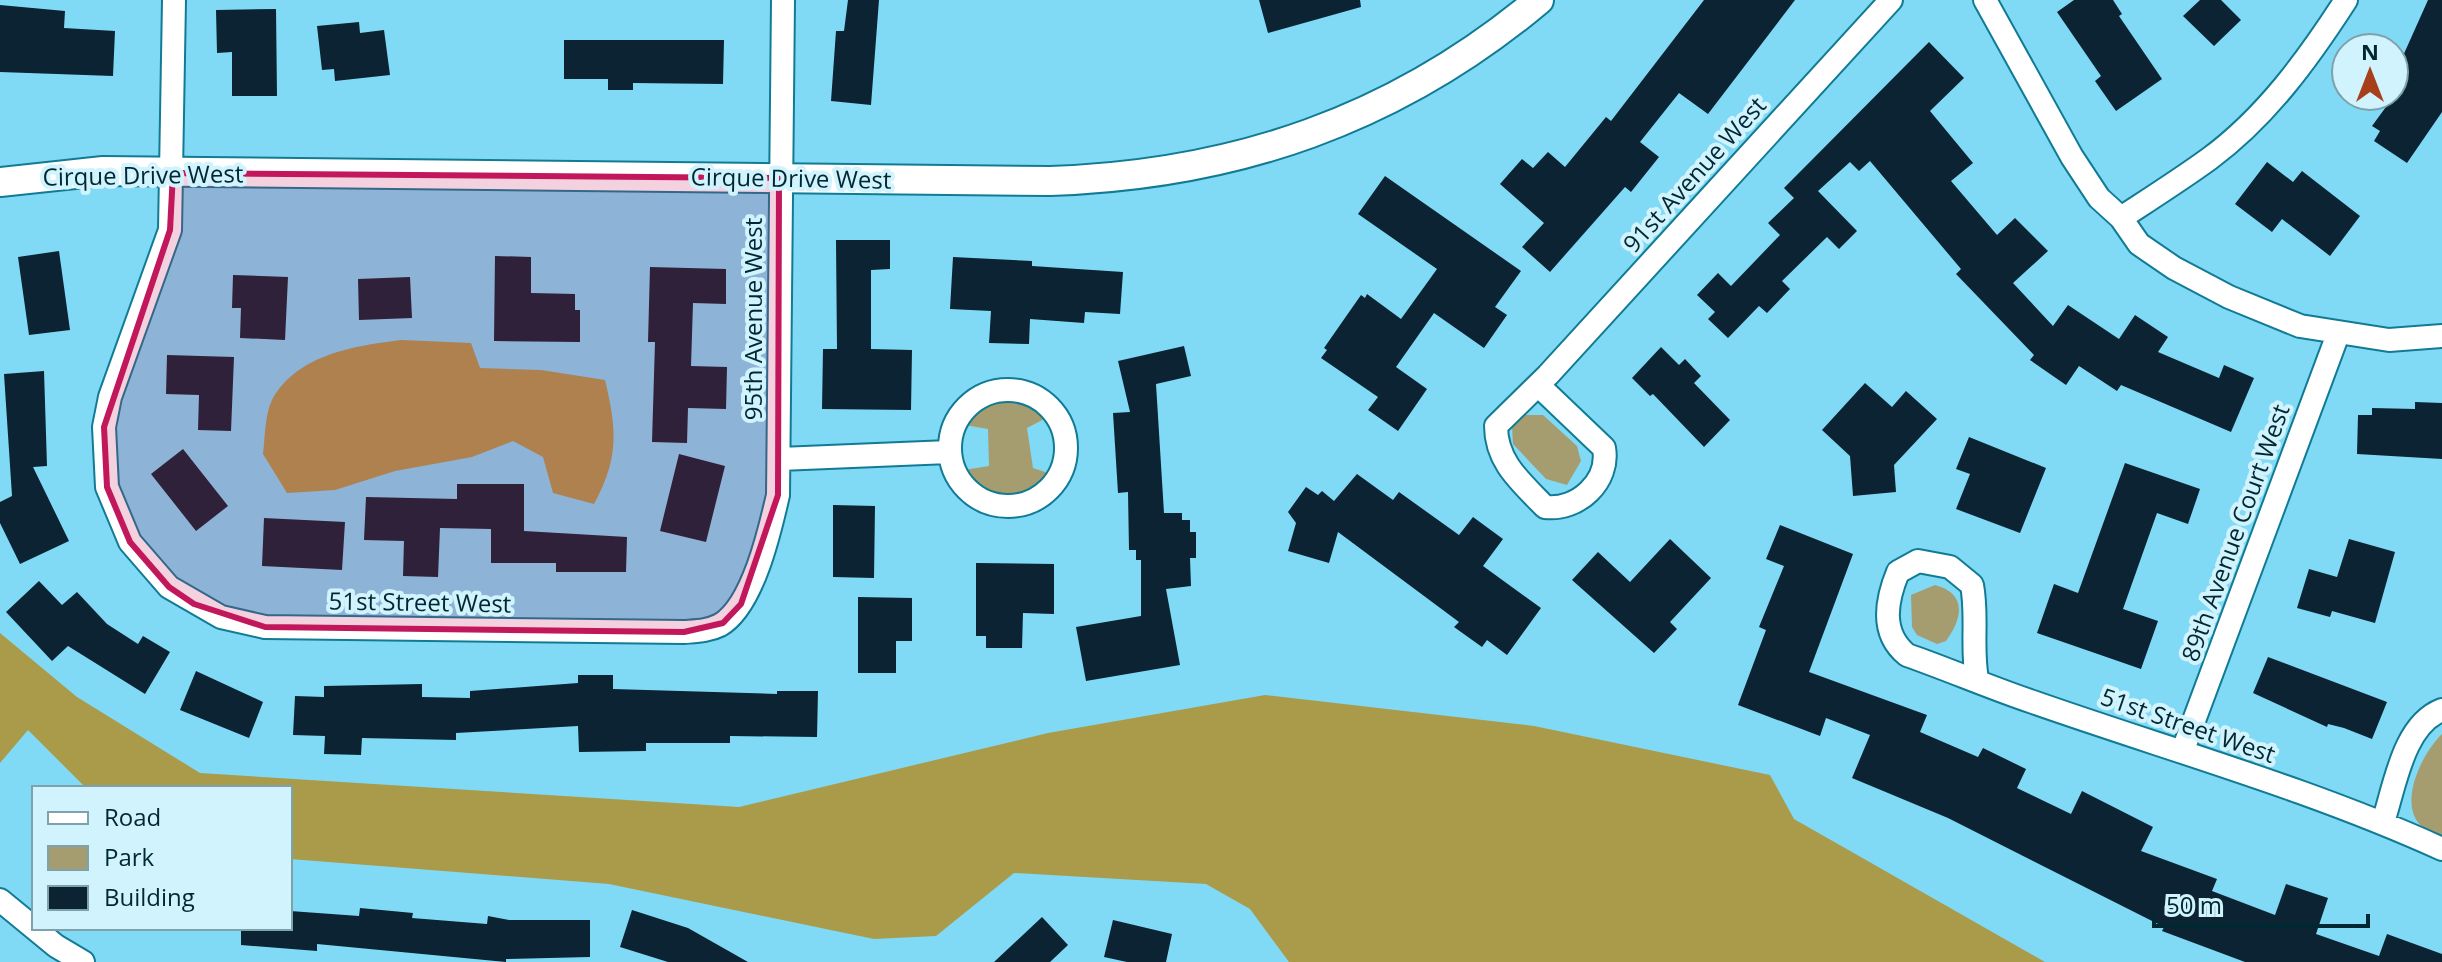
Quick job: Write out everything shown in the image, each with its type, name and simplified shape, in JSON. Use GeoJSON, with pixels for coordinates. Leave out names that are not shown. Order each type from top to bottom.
{"type":"FeatureCollection","features":[{"type":"Feature","properties":{"kind":"street","name":"51st Street West"},"geometry":{"type":"LineString","coordinates":[[174,0],[170,230],[115,383],[104,427],[107,487],[116,515],[138,555],[169,587],[194,604],[221,617],[265,627],[684,632],[707,631],[723,623]]}},
{"type":"Feature","properties":{"kind":"street","name":"95th Avenue West"},"geometry":{"type":"LineString","coordinates":[[723,623],[741,604],[771,529],[778,495],[783,0]]}},
{"type":"Feature","properties":{"kind":"street","name":"Cirque Drive West"},"geometry":{"type":"LineString","coordinates":[[0,182],[103,171],[1050,181],[1105,179],[1213,164],[1318,132],[1369,110],[1465,56],[1539,0]]}},
{"type":"Feature","properties":{"kind":"street","name":"91st Avenue West"},"geometry":{"type":"LineString","coordinates":[[1538,385],[1604,448],[1603,472],[1582,499],[1568,507],[1545,507],[1500,456],[1496,426],[1538,385],[1891,0]]}},
{"type":"Feature","properties":{"kind":"street"},"geometry":{"type":"LineString","coordinates":[[1985,0],[2072,157],[2099,198],[2121,218],[2139,244],[2174,268],[2262,312],[2338,334],[2389,340],[2442,336]]}},
{"type":"Feature","properties":{"kind":"street"},"geometry":{"type":"LineString","coordinates":[[2121,218],[2211,158],[2272,102],[2312,53],[2346,0]]}},
{"type":"Feature","properties":{"kind":"street","name":"89th Avenue Court West"},"geometry":{"type":"LineString","coordinates":[[2183,750],[2338,334]]}},
{"type":"Feature","properties":{"kind":"street"},"geometry":{"type":"LineString","coordinates":[[1011,389],[1031,394],[1048,405],[1060,420],[1066,439],[1066,458],[1060,476],[1048,491],[1032,502],[1014,507],[995,506],[977,499],[963,486],[953,470],[949,452],[955,424],[973,400],[991,392],[1011,389]]}},
{"type":"Feature","properties":{"kind":"street"},"geometry":{"type":"LineString","coordinates":[[780,459],[949,452]]}},
{"type":"Feature","properties":{"kind":"street","name":"51st Street West"},"geometry":{"type":"LineString","coordinates":[[1977,679],[1973,659],[1976,606],[1972,585],[1950,567],[1918,561],[1898,572],[1886,614],[1898,647],[1907,655],[2031,702],[2183,750],[2383,822],[2442,849]]}},
{"type":"Feature","properties":{"kind":"street"},"geometry":{"type":"LineString","coordinates":[[2383,822],[2415,732],[2429,715],[2442,710]]}},
{"type":"Feature","properties":{"kind":"street"},"geometry":{"type":"LineString","coordinates":[[0,900],[32,926]]}},
{"type":"Feature","properties":{"kind":"street"},"geometry":{"type":"LineString","coordinates":[[37,930],[83,962]]}},
{"type":"Feature","properties":{"kind":"highlighted area"},"geometry":{"type":"Polygon","coordinates":[[[173,173],[779,178],[778,495],[741,604],[723,623],[684,632],[265,627],[194,604],[169,587],[130,542],[107,487],[104,427],[170,230],[173,173]]]}},
{"type":"Feature","properties":{"kind":"green space"},"geometry":{"type":"Polygon","coordinates":[[[1004,399],[1035,407],[1046,418],[1027,428],[1033,468],[1048,473],[1047,479],[1014,495],[993,493],[983,488],[964,470],[989,466],[988,429],[965,425],[975,412],[1004,399]]]}},
{"type":"Feature","properties":{"kind":"green space"},"geometry":{"type":"Polygon","coordinates":[[[1524,415],[1543,415],[1577,446],[1581,461],[1567,485],[1546,479],[1513,444],[1512,427],[1524,415]]]}},
{"type":"Feature","properties":{"kind":"green space"},"geometry":{"type":"Polygon","coordinates":[[[1935,585],[1953,594],[1959,608],[1951,633],[1946,641],[1937,644],[1917,635],[1912,627],[1911,595],[1935,585]]]}},
{"type":"Feature","properties":{"kind":"green space"},"geometry":{"type":"Polygon","coordinates":[[[2442,734],[2442,835],[2425,829],[2416,819],[2412,790],[2424,759],[2442,734]]]}},
{"type":"Feature","properties":{"kind":"shaded area"},"geometry":{"type":"Polygon","coordinates":[[[401,340],[471,343],[480,368],[541,370],[605,380],[612,414],[612,458],[594,504],[553,493],[543,457],[513,441],[472,457],[395,471],[335,490],[287,493],[263,454],[270,406],[283,384],[296,372],[329,355],[365,345],[401,340]]]}},
{"type":"Feature","properties":{"kind":"shaded area"},"geometry":{"type":"Polygon","coordinates":[[[0,633],[77,697],[200,773],[739,807],[1048,733],[1265,695],[1534,726],[1770,775],[1794,819],[2045,962],[1289,962],[1250,909],[1206,884],[1014,873],[936,936],[874,939],[609,884],[292,859],[292,786],[84,786],[28,730],[0,763],[0,633]]]}},
{"type":"Feature","properties":{"kind":"building"},"geometry":{"type":"Polygon","coordinates":[[[848,0],[879,0],[871,105],[831,101],[836,31],[844,31],[848,0]]]}},
{"type":"Feature","properties":{"kind":"building"},"geometry":{"type":"Polygon","coordinates":[[[1259,0],[1360,0],[1361,7],[1268,33],[1259,0]]]}},
{"type":"Feature","properties":{"kind":"building"},"geometry":{"type":"Polygon","coordinates":[[[1704,0],[1795,0],[1708,114],[1679,93],[1640,142],[1659,157],[1631,192],[1625,187],[1550,272],[1522,247],[1544,223],[1500,184],[1522,159],[1533,168],[1548,152],[1565,167],[1606,117],[1611,121],[1704,0]]]}},
{"type":"Feature","properties":{"kind":"building"},"geometry":{"type":"Polygon","coordinates":[[[2074,0],[2113,0],[2122,14],[2119,16],[2162,79],[2116,111],[2095,81],[2101,76],[2057,12],[2074,0]]]}},
{"type":"Feature","properties":{"kind":"building"},"geometry":{"type":"Polygon","coordinates":[[[2200,0],[2221,0],[2241,20],[2214,46],[2183,16],[2200,0]]]}},
{"type":"Feature","properties":{"kind":"building"},"geometry":{"type":"Polygon","coordinates":[[[2428,0],[2442,0],[2442,112],[2407,163],[2374,141],[2380,131],[2372,126],[2382,112],[2410,112],[2410,40],[2428,0]]]}},
{"type":"Feature","properties":{"kind":"building"},"geometry":{"type":"Polygon","coordinates":[[[0,5],[65,11],[64,28],[115,31],[113,76],[0,72],[0,5]]]}},
{"type":"Feature","properties":{"kind":"building"},"geometry":{"type":"Polygon","coordinates":[[[276,9],[277,96],[232,96],[232,52],[217,53],[216,10],[276,9]]]}},
{"type":"Feature","properties":{"kind":"building"},"geometry":{"type":"Polygon","coordinates":[[[359,22],[360,33],[384,30],[390,75],[335,81],[334,69],[322,70],[317,26],[359,22]]]}},
{"type":"Feature","properties":{"kind":"building"},"geometry":{"type":"Polygon","coordinates":[[[564,40],[724,40],[723,84],[633,83],[633,90],[608,90],[608,79],[564,79],[564,40]]]}},
{"type":"Feature","properties":{"kind":"building"},"geometry":{"type":"Polygon","coordinates":[[[1929,42],[1964,78],[1930,111],[1973,163],[1951,181],[1997,235],[2015,218],[2048,251],[2013,283],[2053,326],[2068,305],[2119,339],[2135,315],[2168,337],[2158,352],[2219,378],[2224,365],[2254,378],[2231,432],[2121,385],[2117,391],[2079,366],[2066,385],[2030,360],[2034,355],[1956,274],[1961,269],[1870,161],[1859,171],[1850,162],[1818,191],[1857,231],[1839,249],[1827,237],[1782,281],[1790,289],[1767,313],[1759,306],[1728,338],[1708,319],[1715,312],[1697,295],[1718,273],[1731,286],[1780,235],[1768,223],[1794,198],[1784,188],[1929,42]]]}},
{"type":"Feature","properties":{"kind":"building"},"geometry":{"type":"Polygon","coordinates":[[[2267,162],[2293,182],[2302,171],[2360,216],[2330,256],[2282,219],[2272,232],[2235,204],[2267,162]]]}},
{"type":"Feature","properties":{"kind":"building"},"geometry":{"type":"Polygon","coordinates":[[[1385,176],[1521,271],[1495,307],[1507,315],[1484,348],[1434,313],[1396,367],[1427,389],[1398,431],[1368,410],[1378,397],[1321,358],[1327,350],[1324,348],[1361,295],[1365,298],[1367,294],[1401,319],[1437,269],[1358,214],[1385,176]]]}},
{"type":"Feature","properties":{"kind":"building"},"geometry":{"type":"Polygon","coordinates":[[[836,240],[890,240],[890,269],[871,270],[871,349],[912,350],[911,410],[822,409],[823,349],[837,349],[836,240]]]}},
{"type":"Feature","properties":{"kind":"building"},"geometry":{"type":"Polygon","coordinates":[[[59,251],[70,330],[29,335],[18,257],[59,251]]]}},
{"type":"Feature","properties":{"kind":"building"},"geometry":{"type":"Polygon","coordinates":[[[495,256],[531,257],[531,293],[575,294],[575,310],[580,310],[580,342],[494,341],[495,256]]]}},
{"type":"Feature","properties":{"kind":"building"},"geometry":{"type":"Polygon","coordinates":[[[953,257],[1032,261],[1032,266],[1123,272],[1120,314],[1085,312],[1084,323],[1030,319],[1029,344],[989,343],[991,311],[950,309],[953,257]]]}},
{"type":"Feature","properties":{"kind":"building"},"geometry":{"type":"Polygon","coordinates":[[[650,267],[726,269],[726,304],[693,303],[691,366],[727,367],[726,409],[688,408],[687,443],[652,442],[655,342],[648,342],[650,267]]]}},
{"type":"Feature","properties":{"kind":"building"},"geometry":{"type":"Polygon","coordinates":[[[233,275],[288,277],[285,340],[240,338],[241,308],[232,308],[233,275]]]}},
{"type":"Feature","properties":{"kind":"building"},"geometry":{"type":"Polygon","coordinates":[[[410,277],[412,318],[359,320],[358,279],[410,277]]]}},
{"type":"Feature","properties":{"kind":"building"},"geometry":{"type":"Polygon","coordinates":[[[1184,346],[1191,376],[1156,384],[1164,513],[1182,513],[1182,520],[1190,520],[1190,532],[1196,532],[1196,558],[1190,558],[1191,586],[1166,589],[1180,665],[1086,681],[1076,627],[1141,616],[1141,560],[1136,560],[1136,550],[1129,550],[1128,492],[1118,493],[1113,413],[1130,412],[1118,361],[1184,346]]]}},
{"type":"Feature","properties":{"kind":"building"},"geometry":{"type":"Polygon","coordinates":[[[1661,347],[1679,365],[1685,359],[1701,376],[1694,383],[1730,420],[1704,447],[1653,394],[1650,396],[1632,378],[1661,347]]]}},
{"type":"Feature","properties":{"kind":"building"},"geometry":{"type":"Polygon","coordinates":[[[167,355],[234,357],[231,431],[198,430],[199,395],[166,394],[167,355]]]}},
{"type":"Feature","properties":{"kind":"building"},"geometry":{"type":"Polygon","coordinates":[[[44,371],[47,466],[33,467],[69,541],[20,564],[0,523],[0,502],[12,496],[4,374],[44,371]]]}},
{"type":"Feature","properties":{"kind":"building"},"geometry":{"type":"Polygon","coordinates":[[[1865,383],[1892,407],[1906,391],[1937,419],[1894,465],[1896,492],[1853,496],[1850,456],[1822,430],[1865,383]]]}},
{"type":"Feature","properties":{"kind":"building"},"geometry":{"type":"Polygon","coordinates":[[[2415,402],[2442,403],[2442,459],[2357,454],[2358,415],[2372,415],[2372,408],[2415,409],[2415,402]]]}},
{"type":"Feature","properties":{"kind":"building"},"geometry":{"type":"Polygon","coordinates":[[[1969,437],[2046,468],[2020,533],[1956,509],[1970,474],[1956,469],[1969,437]]]}},
{"type":"Feature","properties":{"kind":"building"},"geometry":{"type":"Polygon","coordinates":[[[183,449],[228,506],[196,531],[151,474],[183,449]]]}},
{"type":"Feature","properties":{"kind":"building"},"geometry":{"type":"Polygon","coordinates":[[[679,454],[725,466],[706,542],[660,531],[679,454]]]}},
{"type":"Feature","properties":{"kind":"building"},"geometry":{"type":"Polygon","coordinates":[[[2125,463],[2200,489],[2188,524],[2157,513],[2123,609],[2158,621],[2141,669],[2037,633],[2054,584],[2078,593],[2125,463]]]}},
{"type":"Feature","properties":{"kind":"building"},"geometry":{"type":"Polygon","coordinates":[[[1357,474],[1393,500],[1399,492],[1459,535],[1473,517],[1503,539],[1483,566],[1541,608],[1507,655],[1487,640],[1482,647],[1454,627],[1459,622],[1338,532],[1329,563],[1288,551],[1296,523],[1288,512],[1306,487],[1318,495],[1322,491],[1334,501],[1357,474]]]}},
{"type":"Feature","properties":{"kind":"building"},"geometry":{"type":"Polygon","coordinates":[[[457,484],[524,484],[524,531],[627,537],[626,572],[556,572],[556,563],[491,563],[491,529],[440,528],[438,577],[403,576],[404,541],[364,540],[366,497],[457,499],[457,484]]]}},
{"type":"Feature","properties":{"kind":"building"},"geometry":{"type":"Polygon","coordinates":[[[833,505],[875,506],[874,578],[833,577],[833,505]]]}},
{"type":"Feature","properties":{"kind":"building"},"geometry":{"type":"Polygon","coordinates":[[[264,518],[345,522],[342,570],[262,566],[264,518]]]}},
{"type":"Feature","properties":{"kind":"building"},"geometry":{"type":"Polygon","coordinates":[[[1780,525],[1853,554],[1809,672],[1927,715],[1920,732],[1978,757],[1983,748],[2026,769],[2017,788],[2071,814],[2082,791],[2153,827],[2141,851],[2217,879],[2212,891],[2275,915],[2286,884],[2328,898],[2316,934],[2379,956],[2387,934],[2442,954],[2442,962],[2245,962],[2162,931],[2164,927],[1948,818],[1852,778],[1870,735],[1826,718],[1820,736],[1738,705],[1766,630],[1759,627],[1784,566],[1766,559],[1780,525]]]}},
{"type":"Feature","properties":{"kind":"building"},"geometry":{"type":"Polygon","coordinates":[[[1670,539],[1711,578],[1670,622],[1677,629],[1654,653],[1572,580],[1598,552],[1630,582],[1670,539]]]}},
{"type":"Feature","properties":{"kind":"building"},"geometry":{"type":"Polygon","coordinates":[[[2349,539],[2395,552],[2375,623],[2332,611],[2330,617],[2297,608],[2309,569],[2337,577],[2349,539]]]}},
{"type":"Feature","properties":{"kind":"building"},"geometry":{"type":"Polygon","coordinates":[[[976,563],[1054,564],[1054,614],[1023,613],[1022,648],[986,648],[986,636],[976,636],[976,563]]]}},
{"type":"Feature","properties":{"kind":"building"},"geometry":{"type":"Polygon","coordinates":[[[39,581],[62,605],[77,592],[107,624],[138,644],[143,636],[170,652],[145,694],[68,646],[52,661],[6,612],[39,581]]]}},
{"type":"Feature","properties":{"kind":"building"},"geometry":{"type":"Polygon","coordinates":[[[858,597],[912,598],[912,641],[896,641],[896,673],[858,673],[858,597]]]}},
{"type":"Feature","properties":{"kind":"building"},"geometry":{"type":"Polygon","coordinates":[[[2268,657],[2387,702],[2372,739],[2344,728],[2328,724],[2327,727],[2253,693],[2268,657]]]}},
{"type":"Feature","properties":{"kind":"building"},"geometry":{"type":"Polygon","coordinates":[[[196,671],[263,702],[249,738],[180,710],[196,671]]]}},
{"type":"Feature","properties":{"kind":"building"},"geometry":{"type":"Polygon","coordinates":[[[578,675],[613,675],[613,689],[777,694],[777,691],[818,691],[817,737],[730,736],[730,743],[646,743],[646,751],[579,752],[578,726],[456,733],[456,740],[362,738],[361,755],[324,754],[325,736],[293,735],[295,696],[324,697],[324,686],[422,684],[422,697],[470,698],[470,691],[578,683],[578,675]]]}},
{"type":"Feature","properties":{"kind":"building"},"geometry":{"type":"Polygon","coordinates":[[[360,908],[413,913],[412,918],[487,924],[488,916],[509,920],[590,920],[590,957],[506,959],[506,962],[317,944],[317,951],[241,945],[241,930],[292,930],[292,911],[359,916],[360,908]]]}},
{"type":"Feature","properties":{"kind":"building"},"geometry":{"type":"Polygon","coordinates":[[[632,910],[688,928],[748,962],[668,962],[620,947],[632,910]]]}},
{"type":"Feature","properties":{"kind":"building"},"geometry":{"type":"Polygon","coordinates":[[[1042,917],[1068,945],[1050,962],[994,962],[1042,917]]]}},
{"type":"Feature","properties":{"kind":"building"},"geometry":{"type":"Polygon","coordinates":[[[1113,920],[1172,934],[1166,962],[1127,962],[1104,957],[1113,920]]]}}]}
